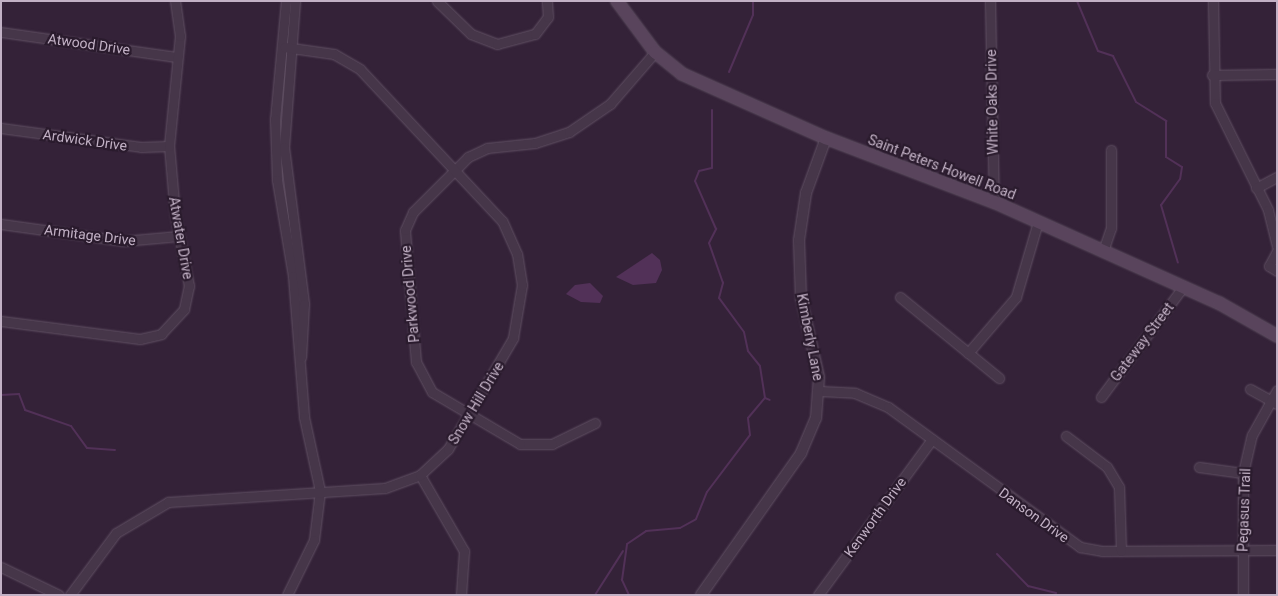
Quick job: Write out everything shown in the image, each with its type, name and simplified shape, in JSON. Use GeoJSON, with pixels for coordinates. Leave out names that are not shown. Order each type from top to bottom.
{"type":"FeatureCollection","features":[{"type":"Feature","properties":{"kind":"main road","name":"Saint Peters Howell Road"},"geometry":{"type":"LineString","coordinates":[[617,1],[655,52],[682,74],[826,138],[994,202],[1183,287],[1277,336]]}},
{"type":"Feature","properties":{"kind":"street","name":"Atwater Drive"},"geometry":{"type":"LineString","coordinates":[[1,321],[133,338],[161,334],[178,320],[188,298],[169,146],[180,36],[175,1]]}},
{"type":"Feature","properties":{"kind":"street"},"geometry":{"type":"LineString","coordinates":[[286,1],[289,47],[284,126],[286,179],[304,304],[306,339],[301,360]]}},
{"type":"Feature","properties":{"kind":"street"},"geometry":{"type":"LineString","coordinates":[[287,595],[314,540],[320,491],[304,417],[301,360],[277,180],[276,119],[295,1]]}},
{"type":"Feature","properties":{"kind":"street"},"geometry":{"type":"LineString","coordinates":[[437,1],[471,34],[503,44],[526,39],[540,29],[548,18],[547,1]]}},
{"type":"Feature","properties":{"kind":"street","name":"White Oaks Drive"},"geometry":{"type":"LineString","coordinates":[[990,1],[994,202]]}},
{"type":"Feature","properties":{"kind":"street"},"geometry":{"type":"LineString","coordinates":[[1213,1],[1212,75],[1220,119],[1271,218],[1277,246]]}},
{"type":"Feature","properties":{"kind":"street","name":"Atwood Drive"},"geometry":{"type":"LineString","coordinates":[[1,32],[177,57]]}},
{"type":"Feature","properties":{"kind":"street","name":"Snow Hill Drive"},"geometry":{"type":"LineString","coordinates":[[70,595],[116,533],[168,502],[385,488],[420,475],[448,450],[513,338],[522,285],[518,254],[507,229],[455,168],[360,69],[334,54],[289,47]]}},
{"type":"Feature","properties":{"kind":"street","name":"Parkwood Drive"},"geometry":{"type":"LineString","coordinates":[[594,423],[561,441],[532,446],[468,417],[437,396],[420,374],[404,242],[413,212],[455,168],[476,151],[535,143],[584,124],[610,104],[655,52]]}},
{"type":"Feature","properties":{"kind":"street"},"geometry":{"type":"LineString","coordinates":[[1212,75],[1277,74]]}},
{"type":"Feature","properties":{"kind":"street","name":"Ardwick Drive"},"geometry":{"type":"LineString","coordinates":[[1,128],[141,147],[169,146]]}},
{"type":"Feature","properties":{"kind":"street","name":"Kimberly Lane"},"geometry":{"type":"LineString","coordinates":[[700,595],[801,453],[812,430],[820,391],[801,298],[799,240],[806,193],[826,138]]}},
{"type":"Feature","properties":{"kind":"street"},"geometry":{"type":"LineString","coordinates":[[1103,252],[1111,228],[1111,150]]}},
{"type":"Feature","properties":{"kind":"street"},"geometry":{"type":"LineString","coordinates":[[1256,188],[1277,177]]}},
{"type":"Feature","properties":{"kind":"street"},"geometry":{"type":"LineString","coordinates":[[277,180],[286,179]]}},
{"type":"Feature","properties":{"kind":"street"},"geometry":{"type":"LineString","coordinates":[[968,353],[1016,297],[1038,222]]}},
{"type":"Feature","properties":{"kind":"street","name":"Armitage Drive"},"geometry":{"type":"LineString","coordinates":[[1,224],[123,242],[179,236]]}},
{"type":"Feature","properties":{"kind":"street"},"geometry":{"type":"LineString","coordinates":[[1277,251],[1269,266],[1277,271]]}},
{"type":"Feature","properties":{"kind":"street","name":"Gateway Street"},"geometry":{"type":"LineString","coordinates":[[1101,397],[1183,287]]}},
{"type":"Feature","properties":{"kind":"street"},"geometry":{"type":"LineString","coordinates":[[900,297],[999,378]]}},
{"type":"Feature","properties":{"kind":"street"},"geometry":{"type":"LineString","coordinates":[[1250,389],[1274,402]]}},
{"type":"Feature","properties":{"kind":"street","name":"Pegasus Trail"},"geometry":{"type":"LineString","coordinates":[[1243,595],[1243,473],[1252,435],[1274,402],[1277,390]]}},
{"type":"Feature","properties":{"kind":"street","name":"Danson Drive"},"geometry":{"type":"LineString","coordinates":[[820,391],[855,393],[878,401],[1068,541],[1090,550],[1277,550]]}},
{"type":"Feature","properties":{"kind":"street"},"geometry":{"type":"LineString","coordinates":[[1066,436],[1107,467],[1119,487],[1121,551]]}},
{"type":"Feature","properties":{"kind":"street","name":"Kenworth Drive"},"geometry":{"type":"LineString","coordinates":[[818,595],[932,439]]}},
{"type":"Feature","properties":{"kind":"street"},"geometry":{"type":"LineString","coordinates":[[1199,467],[1243,473]]}},
{"type":"Feature","properties":{"kind":"street"},"geometry":{"type":"LineString","coordinates":[[420,475],[464,551],[461,595]]}},
{"type":"Feature","properties":{"kind":"street"},"geometry":{"type":"LineString","coordinates":[[1,566],[59,595]]}},
{"type":"Feature","properties":{"kind":"shaded area"},"geometry":{"type":"Polygon","coordinates":[[[652,253],[660,260],[662,270],[656,283],[633,285],[616,277],[652,253]]]}},
{"type":"Feature","properties":{"kind":"shaded area"},"geometry":{"type":"Polygon","coordinates":[[[590,283],[603,296],[600,303],[581,302],[566,294],[575,285],[590,283]]]}},
{"type":"Feature","properties":{"kind":"waterway"},"geometry":{"type":"LineString","coordinates":[[729,72],[753,15],[753,1]]}},
{"type":"Feature","properties":{"kind":"waterway"},"geometry":{"type":"LineString","coordinates":[[1077,1],[1098,51],[1113,56],[1136,102],[1166,121],[1166,157],[1182,167],[1180,179],[1161,205],[1178,263]]}},
{"type":"Feature","properties":{"kind":"waterway"},"geometry":{"type":"LineString","coordinates":[[629,595],[622,580],[627,544],[646,531],[680,528],[696,519],[707,492],[750,435],[748,418],[765,398],[760,366],[748,351],[744,332],[719,298],[723,283],[709,243],[716,229],[695,181],[699,171],[712,168],[712,110]]}},
{"type":"Feature","properties":{"kind":"waterway"},"geometry":{"type":"LineString","coordinates":[[1,395],[19,394],[25,410],[71,426],[87,448],[115,450]]}},
{"type":"Feature","properties":{"kind":"waterway"},"geometry":{"type":"LineString","coordinates":[[765,398],[770,400]]}},
{"type":"Feature","properties":{"kind":"waterway"},"geometry":{"type":"LineString","coordinates":[[595,595],[623,551]]}},
{"type":"Feature","properties":{"kind":"waterway"},"geometry":{"type":"LineString","coordinates":[[997,554],[1028,586],[1056,593]]}}]}
